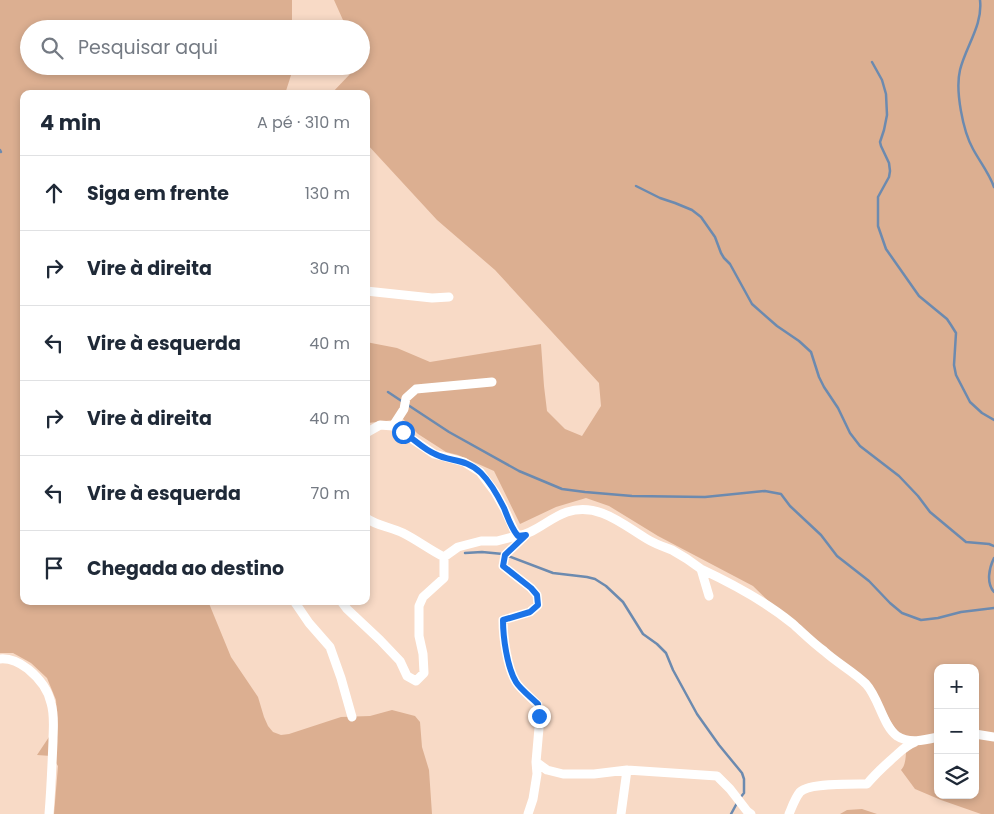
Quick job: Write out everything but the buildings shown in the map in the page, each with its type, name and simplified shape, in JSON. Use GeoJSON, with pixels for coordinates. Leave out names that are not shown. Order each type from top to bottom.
{"type":"FeatureCollection","features":[{"type":"Feature","properties":{"kind":"street"},"geometry":{"type":"LineString","coordinates":[[370,291],[432,298],[449,297]]}},
{"type":"Feature","properties":{"kind":"street"},"geometry":{"type":"LineString","coordinates":[[394,426],[404,410],[406,398],[416,390],[492,382]]}},
{"type":"Feature","properties":{"kind":"street"},"geometry":{"type":"LineString","coordinates":[[370,431],[380,425],[394,426],[434,454],[464,462],[480,472],[495,492],[518,536],[523,535]]}},
{"type":"Feature","properties":{"kind":"street"},"geometry":{"type":"LineString","coordinates":[[444,557],[458,547],[481,541],[496,541],[523,535],[566,512],[580,509],[595,510],[610,515],[647,539],[681,555],[702,569],[763,602],[792,623],[864,682],[874,696],[892,732],[906,740],[917,741]]}},
{"type":"Feature","properties":{"kind":"street"},"geometry":{"type":"LineString","coordinates":[[370,520],[381,526],[402,532],[444,557]]}},
{"type":"Feature","properties":{"kind":"street"},"geometry":{"type":"LineString","coordinates":[[523,535],[505,555],[503,566],[531,588],[537,595],[538,605],[530,612],[503,620],[503,630],[507,655],[516,682],[538,704],[537,774],[535,790],[528,814]]}},
{"type":"Feature","properties":{"kind":"street"},"geometry":{"type":"LineString","coordinates":[[344,605],[400,662],[407,676],[416,681],[424,673],[423,654],[419,636],[419,606],[423,597],[444,578],[444,557]]}},
{"type":"Feature","properties":{"kind":"street"},"geometry":{"type":"LineString","coordinates":[[702,569],[709,596]]}},
{"type":"Feature","properties":{"kind":"street"},"geometry":{"type":"LineString","coordinates":[[297,605],[309,623],[330,647],[352,717]]}},
{"type":"Feature","properties":{"kind":"street"},"geometry":{"type":"LineString","coordinates":[[0,659],[12,660],[26,667],[39,678],[51,703],[54,716],[48,814]]}},
{"type":"Feature","properties":{"kind":"street"},"geometry":{"type":"LineString","coordinates":[[979,734],[994,736]]}},
{"type":"Feature","properties":{"kind":"street"},"geometry":{"type":"LineString","coordinates":[[789,814],[800,792],[805,789],[868,784],[878,771],[905,746],[917,741],[934,738]]}},
{"type":"Feature","properties":{"kind":"street"},"geometry":{"type":"LineString","coordinates":[[536,762],[547,770],[563,774],[594,774],[628,770],[717,776],[751,814]]}},
{"type":"Feature","properties":{"kind":"street"},"geometry":{"type":"LineString","coordinates":[[621,814],[628,770]]}},
{"type":"Feature","properties":{"kind":"shaded area"},"geometry":{"type":"Polygon","coordinates":[[[0,0],[292,0],[292,20],[20,20],[20,75],[291,75],[286,90],[20,90],[20,605],[210,605],[231,657],[258,697],[264,717],[273,732],[281,735],[289,734],[341,717],[370,716],[392,710],[415,716],[420,722],[422,747],[429,770],[432,814],[54,814],[58,766],[51,756],[37,755],[49,737],[57,716],[56,700],[47,678],[31,663],[13,653],[0,653],[0,0]]]}},
{"type":"Feature","properties":{"kind":"shaded area"},"geometry":{"type":"Polygon","coordinates":[[[334,0],[994,0],[994,814],[981,814],[939,799],[979,799],[979,664],[934,664],[934,797],[915,789],[901,770],[905,763],[906,748],[875,694],[790,622],[753,586],[658,536],[609,506],[586,498],[556,507],[520,524],[494,471],[458,455],[446,452],[418,434],[403,419],[370,423],[370,343],[397,348],[430,362],[541,344],[547,411],[565,429],[582,436],[601,406],[599,383],[495,270],[437,220],[370,147],[370,90],[335,90],[349,75],[370,75],[370,20],[343,20],[334,0]]]}},
{"type":"Feature","properties":{"kind":"shaded area"},"geometry":{"type":"Polygon","coordinates":[[[862,809],[877,814],[840,814],[847,810],[862,809]]]}},
{"type":"Feature","properties":{"kind":"waterway"},"geometry":{"type":"LineString","coordinates":[[980,0],[977,27],[960,70],[959,99],[969,141],[994,187]]}},
{"type":"Feature","properties":{"kind":"waterway"},"geometry":{"type":"LineString","coordinates":[[872,62],[882,80],[886,94],[887,115],[880,142],[889,163],[890,171],[889,177],[878,197],[878,226],[886,249],[919,296],[947,319],[956,333],[954,365],[956,375],[970,402],[982,413],[994,420]]}},
{"type":"Feature","properties":{"kind":"waterway"},"geometry":{"type":"LineString","coordinates":[[636,186],[660,198],[692,210],[701,217],[715,237],[721,253],[730,264],[752,304],[811,352],[824,387],[838,408],[850,433],[860,446],[899,476],[930,512],[966,542],[994,546]]}},
{"type":"Feature","properties":{"kind":"waterway"},"geometry":{"type":"LineString","coordinates":[[388,392],[403,402]]}},
{"type":"Feature","properties":{"kind":"waterway"},"geometry":{"type":"LineString","coordinates":[[408,405],[449,432],[519,471],[562,489],[632,496],[705,497],[765,491],[781,494],[790,506],[821,535],[837,556],[869,581],[902,613],[921,620],[994,608]]}},
{"type":"Feature","properties":{"kind":"waterway"},"geometry":{"type":"LineString","coordinates":[[465,553],[503,554]]}},
{"type":"Feature","properties":{"kind":"waterway"},"geometry":{"type":"LineString","coordinates":[[508,556],[553,573],[595,579],[606,586],[623,602],[643,634],[666,653],[697,714],[742,773],[744,793],[740,798]]}},
{"type":"Feature","properties":{"kind":"waterway"},"geometry":{"type":"LineString","coordinates":[[994,558],[989,575],[991,588],[994,592]]}},
{"type":"Feature","properties":{"kind":"waterway"},"geometry":{"type":"LineString","coordinates":[[731,814],[737,803]]}},
{"type":"Feature","properties":{"kind":"route"},"geometry":{"type":"LineString","coordinates":[[403,432],[434,454],[464,462],[480,472],[495,492],[518,536],[526,535],[505,555],[503,566],[531,588],[537,595],[538,605],[530,612],[503,620],[503,630],[507,655],[516,682],[538,704],[539,716]]}}]}
